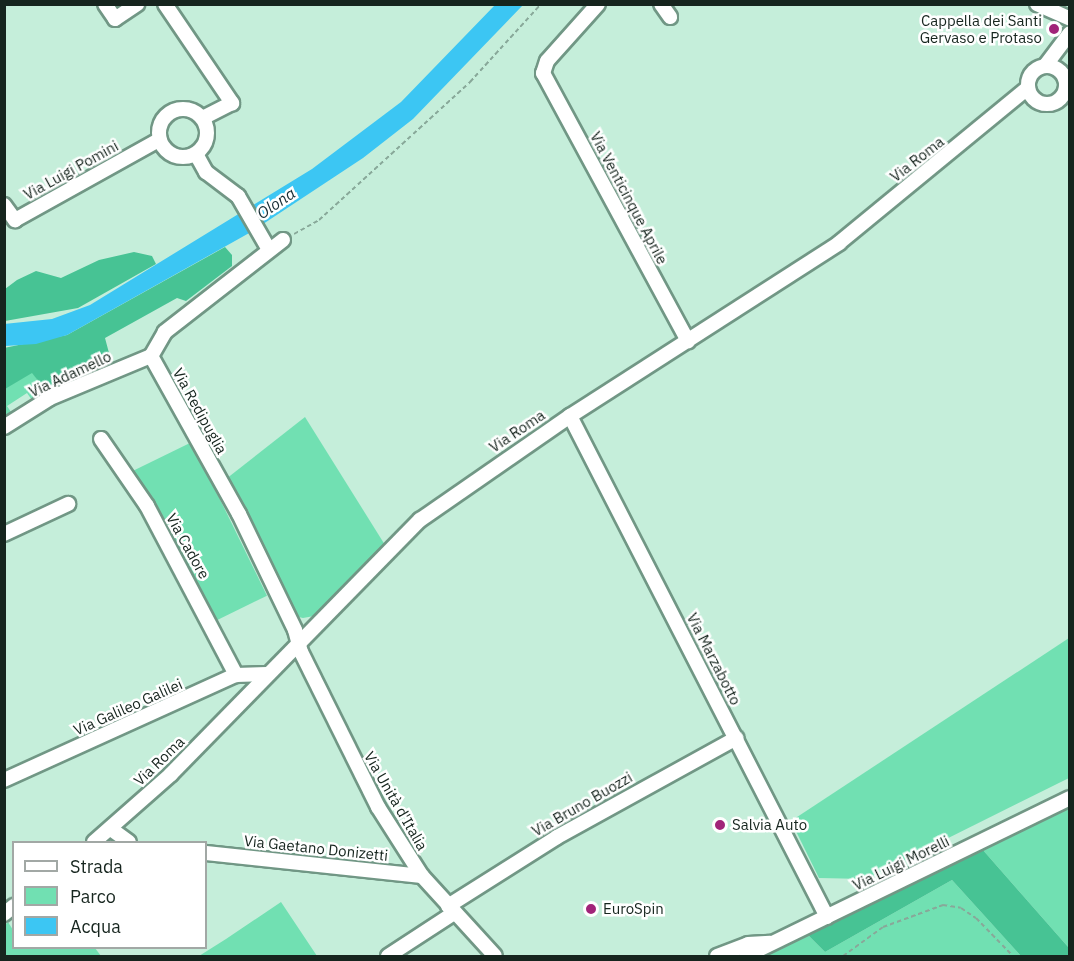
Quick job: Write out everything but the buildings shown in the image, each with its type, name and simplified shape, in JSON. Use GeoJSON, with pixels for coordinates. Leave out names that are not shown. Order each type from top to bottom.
{"type":"FeatureCollection","features":[{"type":"Feature","properties":{"kind":"street"},"geometry":{"type":"LineString","coordinates":[[105,4],[115,19],[137,4]]}},
{"type":"Feature","properties":{"kind":"street"},"geometry":{"type":"LineString","coordinates":[[165,4],[232,103],[203,118]]}},
{"type":"Feature","properties":{"kind":"street","name":"Via Venticinque Aprile"},"geometry":{"type":"LineString","coordinates":[[598,4],[543,69],[688,341]]}},
{"type":"Feature","properties":{"kind":"street"},"geometry":{"type":"LineString","coordinates":[[661,4],[670,17]]}},
{"type":"Feature","properties":{"kind":"street"},"geometry":{"type":"LineString","coordinates":[[1037,4],[1070,18]]}},
{"type":"Feature","properties":{"kind":"street","name":"Via Roma"},"geometry":{"type":"LineString","coordinates":[[1031,94],[1032,73],[1045,66],[1063,46],[1070,33]]}},
{"type":"Feature","properties":{"kind":"street","name":"Via Roma"},"geometry":{"type":"LineString","coordinates":[[1031,94],[1047,104],[1059,100],[1066,82],[1060,71],[1063,46]]}},
{"type":"Feature","properties":{"kind":"street"},"geometry":{"type":"LineString","coordinates":[[1045,66],[1060,71]]}},
{"type":"Feature","properties":{"kind":"street","name":"Via Roma"},"geometry":{"type":"LineString","coordinates":[[96,841],[171,774],[420,520],[570,416],[839,243],[1008,107],[1031,94]]}},
{"type":"Feature","properties":{"kind":"street"},"geometry":{"type":"LineString","coordinates":[[175,110],[189,110],[203,118],[206,140],[196,154],[176,157],[159,140],[162,120],[175,110]]}},
{"type":"Feature","properties":{"kind":"street","name":"Via Luigi Pomini"},"geometry":{"type":"LineString","coordinates":[[4,205],[15,220],[159,140]]}},
{"type":"Feature","properties":{"kind":"street"},"geometry":{"type":"LineString","coordinates":[[196,154],[206,172],[238,196],[268,248]]}},
{"type":"Feature","properties":{"kind":"street"},"geometry":{"type":"LineString","coordinates":[[151,356],[165,332],[268,248],[283,240]]}},
{"type":"Feature","properties":{"kind":"street","name":"Via Adamello"},"geometry":{"type":"LineString","coordinates":[[4,427],[50,398],[151,356]]}},
{"type":"Feature","properties":{"kind":"street","name":"Via Redipuglia"},"geometry":{"type":"LineString","coordinates":[[151,356],[239,514],[298,642]]}},
{"type":"Feature","properties":{"kind":"street","name":"Via Marzabotto"},"geometry":{"type":"LineString","coordinates":[[570,416],[827,917]]}},
{"type":"Feature","properties":{"kind":"street","name":"Via Cadore"},"geometry":{"type":"LineString","coordinates":[[100,439],[147,506],[236,675]]}},
{"type":"Feature","properties":{"kind":"street"},"geometry":{"type":"LineString","coordinates":[[4,534],[68,504]]}},
{"type":"Feature","properties":{"kind":"street","name":"Via Unità d'Italia"},"geometry":{"type":"LineString","coordinates":[[298,642],[366,785],[422,876],[495,957]]}},
{"type":"Feature","properties":{"kind":"street","name":"Via Galileo Galilei"},"geometry":{"type":"LineString","coordinates":[[4,780],[236,675],[267,675]]}},
{"type":"Feature","properties":{"kind":"street","name":"Via Bruno Buozzi"},"geometry":{"type":"LineString","coordinates":[[388,957],[451,910],[565,832],[736,738]]}},
{"type":"Feature","properties":{"kind":"street","name":"Via Luigi Morelli"},"geometry":{"type":"LineString","coordinates":[[746,957],[1070,798]]}},
{"type":"Feature","properties":{"kind":"street"},"geometry":{"type":"LineString","coordinates":[[111,829],[126,841]]}},
{"type":"Feature","properties":{"kind":"street","name":"Via Gaetano Donizetti"},"geometry":{"type":"LineString","coordinates":[[207,853],[422,876]]}},
{"type":"Feature","properties":{"kind":"street"},"geometry":{"type":"LineString","coordinates":[[717,957],[748,944],[775,943]]}},
{"type":"Feature","properties":{"kind":"path"},"geometry":{"type":"LineString","coordinates":[[283,240],[319,220],[340,201],[470,82],[541,4]]}},
{"type":"Feature","properties":{"kind":"path"},"geometry":{"type":"LineString","coordinates":[[843,957],[883,927],[943,904],[961,908],[976,918],[1013,957]]}},
{"type":"Feature","properties":{"kind":"green space"},"geometry":{"type":"Polygon","coordinates":[[[225,247],[232,255],[232,266],[186,301],[177,298],[105,338],[113,368],[49,395],[32,373],[5,389],[4,348],[67,335],[225,247]]]}},
{"type":"Feature","properties":{"kind":"green space"},"geometry":{"type":"Polygon","coordinates":[[[134,252],[152,256],[156,264],[78,308],[5,321],[5,289],[17,280],[36,271],[61,278],[99,260],[134,252]]]}},
{"type":"Feature","properties":{"kind":"green space"},"geometry":{"type":"Polygon","coordinates":[[[32,372],[48,395],[34,403],[27,393],[7,406],[13,415],[5,421],[4,389],[32,372]]]}},
{"type":"Feature","properties":{"kind":"green space"},"geometry":{"type":"Polygon","coordinates":[[[305,417],[385,545],[314,616],[303,618],[294,616],[226,479],[305,417]]]}},
{"type":"Feature","properties":{"kind":"green space"},"geometry":{"type":"Polygon","coordinates":[[[192,442],[267,596],[208,625],[133,471],[192,442]]]}},
{"type":"Feature","properties":{"kind":"green space"},"geometry":{"type":"Polygon","coordinates":[[[1069,638],[1069,778],[866,879],[819,878],[791,821],[1069,638]]]}},
{"type":"Feature","properties":{"kind":"green space"},"geometry":{"type":"Polygon","coordinates":[[[1070,808],[1069,948],[982,849],[1070,808]]]}},
{"type":"Feature","properties":{"kind":"green space"},"geometry":{"type":"Polygon","coordinates":[[[982,849],[1069,948],[1069,956],[1021,956],[952,880],[825,952],[807,934],[982,849]]]}},
{"type":"Feature","properties":{"kind":"green space"},"geometry":{"type":"Polygon","coordinates":[[[952,880],[1021,956],[761,956],[807,934],[825,952],[952,880]]]}},
{"type":"Feature","properties":{"kind":"green space"},"geometry":{"type":"Polygon","coordinates":[[[281,902],[317,956],[199,956],[226,939],[281,902]]]}},
{"type":"Feature","properties":{"kind":"green space"},"geometry":{"type":"Polygon","coordinates":[[[8,922],[12,928],[12,949],[96,949],[101,956],[5,956],[5,925],[8,922]]]}},
{"type":"Feature","properties":{"kind":"water","name":"Olona"},"geometry":{"type":"Polygon","coordinates":[[[495,5],[523,5],[413,119],[363,158],[251,232],[67,335],[36,344],[5,346],[4,324],[52,319],[90,305],[312,169],[401,102],[495,5]]]}},
{"type":"Feature","properties":{"kind":"place","name":"Cappella dei Santi Gervaso e Protaso"},"geometry":{"type":"Point","coordinates":[1054,29]}},
{"type":"Feature","properties":{"kind":"place","name":"Salvia Auto"},"geometry":{"type":"Point","coordinates":[720,825]}},
{"type":"Feature","properties":{"kind":"place","name":"EuroSpin"},"geometry":{"type":"Point","coordinates":[591,909]}}]}
